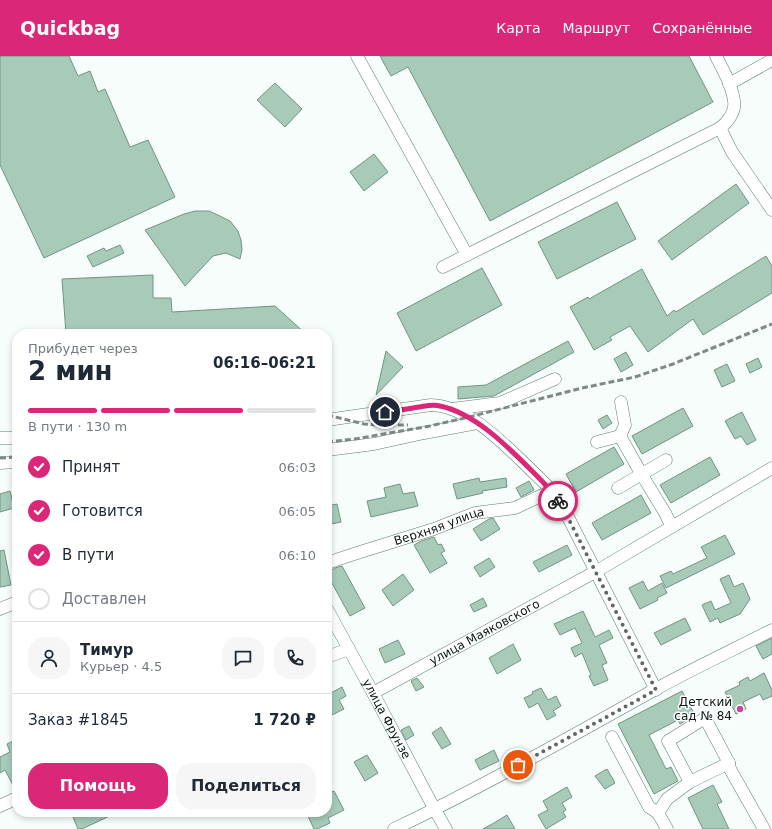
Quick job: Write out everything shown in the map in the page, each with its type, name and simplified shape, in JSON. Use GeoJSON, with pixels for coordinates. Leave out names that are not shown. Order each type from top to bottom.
{"type":"FeatureCollection","features":[{"type":"Feature","properties":{"kind":"street"},"geometry":{"type":"LineString","coordinates":[[357,56],[467,254]]}},
{"type":"Feature","properties":{"kind":"street"},"geometry":{"type":"LineString","coordinates":[[443,267],[720,128],[725,124],[732,113],[734,102],[729,84],[716,56]]}},
{"type":"Feature","properties":{"kind":"street"},"geometry":{"type":"LineString","coordinates":[[729,84],[772,60]]}},
{"type":"Feature","properties":{"kind":"street"},"geometry":{"type":"LineString","coordinates":[[720,128],[732,152],[772,210]]}},
{"type":"Feature","properties":{"kind":"street"},"geometry":{"type":"LineString","coordinates":[[452,409],[500,403],[555,379]]}},
{"type":"Feature","properties":{"kind":"street"},"geometry":{"type":"LineString","coordinates":[[620,436],[625,425],[621,402]]}},
{"type":"Feature","properties":{"kind":"street"},"geometry":{"type":"LineString","coordinates":[[332,419],[431,405],[439,406],[452,409],[469,418],[505,444],[551,491],[564,510],[656,690]]}},
{"type":"Feature","properties":{"kind":"street"},"geometry":{"type":"LineString","coordinates":[[332,449],[374,444],[477,423]]}},
{"type":"Feature","properties":{"kind":"street"},"geometry":{"type":"LineString","coordinates":[[597,442],[620,436]]}},
{"type":"Feature","properties":{"kind":"street"},"geometry":{"type":"LineString","coordinates":[[620,436],[666,513],[672,527]]}},
{"type":"Feature","properties":{"kind":"street"},"geometry":{"type":"LineString","coordinates":[[0,438],[12,438]]}},
{"type":"Feature","properties":{"kind":"street"},"geometry":{"type":"LineString","coordinates":[[618,488],[666,460]]}},
{"type":"Feature","properties":{"kind":"street"},"geometry":{"type":"LineString","coordinates":[[0,463],[12,462]]}},
{"type":"Feature","properties":{"kind":"street","name":"улица Маяковского"},"geometry":{"type":"LineString","coordinates":[[373,693],[595,572],[772,468]]}},
{"type":"Feature","properties":{"kind":"street","name":"Верхняя улица"},"geometry":{"type":"LineString","coordinates":[[332,562],[434,529],[474,513],[515,508],[551,491]]}},
{"type":"Feature","properties":{"kind":"street"},"geometry":{"type":"LineString","coordinates":[[0,609],[12,604]]}},
{"type":"Feature","properties":{"kind":"street","name":"улица Фрунзе"},"geometry":{"type":"LineString","coordinates":[[332,618],[446,829]]}},
{"type":"Feature","properties":{"kind":"street"},"geometry":{"type":"LineString","coordinates":[[394,829],[435,810],[656,690],[772,630]]}},
{"type":"Feature","properties":{"kind":"street"},"geometry":{"type":"LineString","coordinates":[[332,655],[349,649]]}},
{"type":"Feature","properties":{"kind":"street"},"geometry":{"type":"LineString","coordinates":[[690,782],[668,740],[705,718],[730,769],[764,829]]}},
{"type":"Feature","properties":{"kind":"street"},"geometry":{"type":"LineString","coordinates":[[612,737],[649,807],[658,813],[667,829]]}},
{"type":"Feature","properties":{"kind":"street"},"geometry":{"type":"LineString","coordinates":[[658,813],[667,799],[690,782],[728,763]]}},
{"type":"Feature","properties":{"kind":"street"},"geometry":{"type":"LineString","coordinates":[[0,806],[12,800]]}},
{"type":"Feature","properties":{"kind":"building"},"geometry":{"type":"Polygon","coordinates":[[[0,56],[69,56],[78,76],[90,71],[98,92],[105,89],[130,147],[148,140],[175,197],[44,258],[0,165],[0,56]]]}},
{"type":"Feature","properties":{"kind":"building"},"geometry":{"type":"Polygon","coordinates":[[[380,56],[689,56],[713,102],[490,221],[408,67],[391,76],[380,56]]]}},
{"type":"Feature","properties":{"kind":"building"},"geometry":{"type":"Polygon","coordinates":[[[275,83],[302,109],[285,127],[257,100],[275,83]]]}},
{"type":"Feature","properties":{"kind":"building"},"geometry":{"type":"Polygon","coordinates":[[[374,154],[388,172],[364,191],[350,172],[374,154]]]}},
{"type":"Feature","properties":{"kind":"building"},"geometry":{"type":"Polygon","coordinates":[[[736,184],[749,203],[672,260],[658,241],[736,184]]]}},
{"type":"Feature","properties":{"kind":"building"},"geometry":{"type":"Polygon","coordinates":[[[617,202],[636,239],[557,279],[538,242],[617,202]]]}},
{"type":"Feature","properties":{"kind":"building"},"geometry":{"type":"Polygon","coordinates":[[[195,211],[209,211],[230,221],[238,231],[242,250],[240,259],[226,253],[213,256],[185,286],[145,230],[195,211]]]}},
{"type":"Feature","properties":{"kind":"building"},"geometry":{"type":"Polygon","coordinates":[[[120,245],[124,253],[93,267],[87,256],[104,248],[106,251],[120,245]]]}},
{"type":"Feature","properties":{"kind":"building"},"geometry":{"type":"Polygon","coordinates":[[[766,256],[772,266],[772,293],[703,335],[693,319],[648,352],[630,326],[610,337],[612,340],[594,350],[570,307],[588,297],[589,299],[642,269],[667,316],[674,310],[676,312],[766,256]]]}},
{"type":"Feature","properties":{"kind":"building"},"geometry":{"type":"Polygon","coordinates":[[[482,268],[502,305],[416,351],[397,313],[482,268]]]}},
{"type":"Feature","properties":{"kind":"building"},"geometry":{"type":"Polygon","coordinates":[[[153,275],[153,298],[171,298],[172,312],[275,306],[300,329],[66,329],[62,279],[153,275]]]}},
{"type":"Feature","properties":{"kind":"building"},"geometry":{"type":"Polygon","coordinates":[[[568,341],[574,352],[494,396],[458,399],[458,387],[486,385],[568,341]]]}},
{"type":"Feature","properties":{"kind":"building"},"geometry":{"type":"Polygon","coordinates":[[[386,351],[403,367],[376,395],[386,351]]]}},
{"type":"Feature","properties":{"kind":"building"},"geometry":{"type":"Polygon","coordinates":[[[626,352],[633,365],[621,372],[614,359],[626,352]]]}},
{"type":"Feature","properties":{"kind":"building"},"geometry":{"type":"Polygon","coordinates":[[[758,358],[762,367],[750,373],[746,364],[758,358]]]}},
{"type":"Feature","properties":{"kind":"building"},"geometry":{"type":"Polygon","coordinates":[[[727,364],[735,381],[722,387],[714,370],[727,364]]]}},
{"type":"Feature","properties":{"kind":"building"},"geometry":{"type":"Polygon","coordinates":[[[683,408],[693,426],[642,454],[632,436],[683,408]]]}},
{"type":"Feature","properties":{"kind":"building"},"geometry":{"type":"Polygon","coordinates":[[[742,412],[756,440],[747,445],[741,436],[735,439],[725,421],[742,412]]]}},
{"type":"Feature","properties":{"kind":"building"},"geometry":{"type":"Polygon","coordinates":[[[607,415],[612,423],[603,429],[598,420],[607,415]]]}},
{"type":"Feature","properties":{"kind":"building"},"geometry":{"type":"Polygon","coordinates":[[[614,447],[624,464],[576,492],[566,474],[614,447]]]}},
{"type":"Feature","properties":{"kind":"building"},"geometry":{"type":"Polygon","coordinates":[[[710,457],[720,475],[671,503],[660,485],[710,457]]]}},
{"type":"Feature","properties":{"kind":"building"},"geometry":{"type":"Polygon","coordinates":[[[479,478],[480,482],[506,478],[507,487],[482,491],[483,493],[457,499],[453,484],[479,478]]]}},
{"type":"Feature","properties":{"kind":"building"},"geometry":{"type":"Polygon","coordinates":[[[529,481],[534,490],[521,497],[516,488],[529,481]]]}},
{"type":"Feature","properties":{"kind":"building"},"geometry":{"type":"Polygon","coordinates":[[[400,484],[403,494],[414,492],[418,506],[371,517],[367,501],[386,497],[384,488],[400,484]]]}},
{"type":"Feature","properties":{"kind":"building"},"geometry":{"type":"Polygon","coordinates":[[[10,491],[12,509],[0,512],[0,494],[10,491]]]}},
{"type":"Feature","properties":{"kind":"building"},"geometry":{"type":"Polygon","coordinates":[[[641,495],[651,513],[602,540],[592,523],[641,495]]]}},
{"type":"Feature","properties":{"kind":"building"},"geometry":{"type":"Polygon","coordinates":[[[337,504],[341,522],[332,524],[332,505],[337,504]]]}},
{"type":"Feature","properties":{"kind":"building"},"geometry":{"type":"Polygon","coordinates":[[[493,518],[500,529],[481,541],[473,529],[493,518]]]}},
{"type":"Feature","properties":{"kind":"building"},"geometry":{"type":"Polygon","coordinates":[[[725,535],[735,554],[666,588],[660,576],[671,571],[673,574],[707,558],[701,547],[725,535]]]}},
{"type":"Feature","properties":{"kind":"building"},"geometry":{"type":"Polygon","coordinates":[[[434,537],[438,545],[441,544],[445,551],[441,553],[447,563],[430,573],[414,545],[434,537]]]}},
{"type":"Feature","properties":{"kind":"building"},"geometry":{"type":"Polygon","coordinates":[[[567,545],[572,555],[539,572],[533,562],[567,545]]]}},
{"type":"Feature","properties":{"kind":"building"},"geometry":{"type":"Polygon","coordinates":[[[4,550],[11,585],[0,587],[0,551],[4,550]]]}},
{"type":"Feature","properties":{"kind":"building"},"geometry":{"type":"Polygon","coordinates":[[[489,558],[495,567],[480,577],[474,567],[489,558]]]}},
{"type":"Feature","properties":{"kind":"building"},"geometry":{"type":"Polygon","coordinates":[[[342,566],[365,608],[350,616],[332,583],[332,570],[342,566]]]}},
{"type":"Feature","properties":{"kind":"building"},"geometry":{"type":"Polygon","coordinates":[[[403,574],[414,590],[393,606],[382,590],[403,574]]]}},
{"type":"Feature","properties":{"kind":"building"},"geometry":{"type":"Polygon","coordinates":[[[729,575],[734,587],[743,583],[750,599],[740,614],[720,623],[718,618],[710,622],[702,605],[711,601],[715,610],[731,603],[720,579],[729,575]]]}},
{"type":"Feature","properties":{"kind":"building"},"geometry":{"type":"Polygon","coordinates":[[[643,581],[648,591],[662,583],[667,593],[657,598],[658,600],[640,609],[629,588],[643,581]]]}},
{"type":"Feature","properties":{"kind":"building"},"geometry":{"type":"Polygon","coordinates":[[[483,598],[487,606],[474,612],[470,605],[483,598]]]}},
{"type":"Feature","properties":{"kind":"building"},"geometry":{"type":"Polygon","coordinates":[[[583,611],[595,637],[609,630],[613,638],[599,645],[607,663],[602,665],[608,680],[594,686],[589,676],[591,675],[582,653],[575,657],[571,648],[582,643],[575,628],[560,635],[554,624],[583,611]]]}},
{"type":"Feature","properties":{"kind":"building"},"geometry":{"type":"Polygon","coordinates":[[[685,618],[691,630],[661,645],[654,633],[685,618]]]}},
{"type":"Feature","properties":{"kind":"building"},"geometry":{"type":"Polygon","coordinates":[[[772,638],[772,654],[763,659],[756,646],[772,638]]]}},
{"type":"Feature","properties":{"kind":"building"},"geometry":{"type":"Polygon","coordinates":[[[398,640],[405,654],[385,663],[379,649],[398,640]]]}},
{"type":"Feature","properties":{"kind":"building"},"geometry":{"type":"Polygon","coordinates":[[[513,644],[521,660],[497,674],[489,658],[513,644]]]}},
{"type":"Feature","properties":{"kind":"building"},"geometry":{"type":"Polygon","coordinates":[[[764,673],[772,690],[772,696],[763,700],[760,694],[743,702],[746,709],[736,714],[725,692],[740,685],[739,682],[748,677],[750,681],[764,673]]]}},
{"type":"Feature","properties":{"kind":"building"},"geometry":{"type":"Polygon","coordinates":[[[417,678],[424,687],[416,691],[411,681],[417,678]]]}},
{"type":"Feature","properties":{"kind":"building"},"geometry":{"type":"Polygon","coordinates":[[[342,687],[346,696],[339,700],[344,709],[332,715],[332,692],[342,687]]]}},
{"type":"Feature","properties":{"kind":"building"},"geometry":{"type":"Polygon","coordinates":[[[541,688],[548,700],[556,696],[561,706],[553,711],[556,715],[547,720],[538,703],[529,708],[524,698],[541,688]]]}},
{"type":"Feature","properties":{"kind":"building"},"geometry":{"type":"Polygon","coordinates":[[[682,691],[695,715],[680,724],[678,720],[649,735],[666,769],[671,767],[678,781],[654,794],[618,724],[682,691]]]}},
{"type":"Feature","properties":{"kind":"building"},"geometry":{"type":"Polygon","coordinates":[[[409,726],[414,735],[406,740],[401,730],[409,726]]]}},
{"type":"Feature","properties":{"kind":"building"},"geometry":{"type":"Polygon","coordinates":[[[441,727],[451,744],[442,749],[432,733],[441,727]]]}},
{"type":"Feature","properties":{"kind":"building"},"geometry":{"type":"Polygon","coordinates":[[[12,742],[12,783],[5,770],[0,773],[0,757],[10,752],[7,744],[12,742]]]}},
{"type":"Feature","properties":{"kind":"building"},"geometry":{"type":"Polygon","coordinates":[[[494,750],[499,761],[480,770],[475,760],[494,750]]]}},
{"type":"Feature","properties":{"kind":"building"},"geometry":{"type":"Polygon","coordinates":[[[367,755],[378,773],[365,781],[354,762],[367,755]]]}},
{"type":"Feature","properties":{"kind":"building"},"geometry":{"type":"Polygon","coordinates":[[[607,769],[615,783],[605,789],[595,776],[607,769]]]}},
{"type":"Feature","properties":{"kind":"building"},"geometry":{"type":"Polygon","coordinates":[[[713,785],[722,802],[717,804],[729,829],[703,829],[688,798],[713,785]]]}},
{"type":"Feature","properties":{"kind":"building"},"geometry":{"type":"Polygon","coordinates":[[[567,787],[572,797],[562,803],[566,810],[563,812],[566,817],[546,829],[538,815],[548,810],[543,801],[567,787]]]}},
{"type":"Feature","properties":{"kind":"building"},"geometry":{"type":"Polygon","coordinates":[[[334,791],[344,810],[332,816],[332,792],[334,791]]]}},
{"type":"Feature","properties":{"kind":"building"},"geometry":{"type":"Polygon","coordinates":[[[507,815],[515,829],[483,829],[494,823],[507,815]]]}},
{"type":"Feature","properties":{"kind":"building"},"geometry":{"type":"Polygon","coordinates":[[[73,817],[107,817],[82,829],[78,829],[73,817]]]}},
{"type":"Feature","properties":{"kind":"building"},"geometry":{"type":"Polygon","coordinates":[[[308,817],[330,817],[328,818],[330,823],[314,829],[308,817]]]}},
{"type":"Feature","properties":{"kind":"railway"},"geometry":{"type":"LineString","coordinates":[[332,441],[430,426],[582,388],[635,377],[673,364],[772,324]]}},
{"type":"Feature","properties":{"kind":"railway"},"geometry":{"type":"LineString","coordinates":[[332,416],[364,424],[408,425]]}},
{"type":"Feature","properties":{"kind":"railway"},"geometry":{"type":"LineString","coordinates":[[0,458],[12,457]]}},
{"type":"Feature","properties":{"kind":"way so far"},"geometry":{"type":"LineString","coordinates":[[518,765],[656,690],[558,501]]}},
{"type":"Feature","properties":{"kind":"place","name":"Детский сад № 84"},"geometry":{"type":"Point","coordinates":[740,709]}},
{"type":"Feature","properties":{"kind":"route"},"geometry":{"type":"LineString","coordinates":[[385,412],[431,405],[452,409],[477,423],[505,444],[551,491],[558,501]]}}]}
